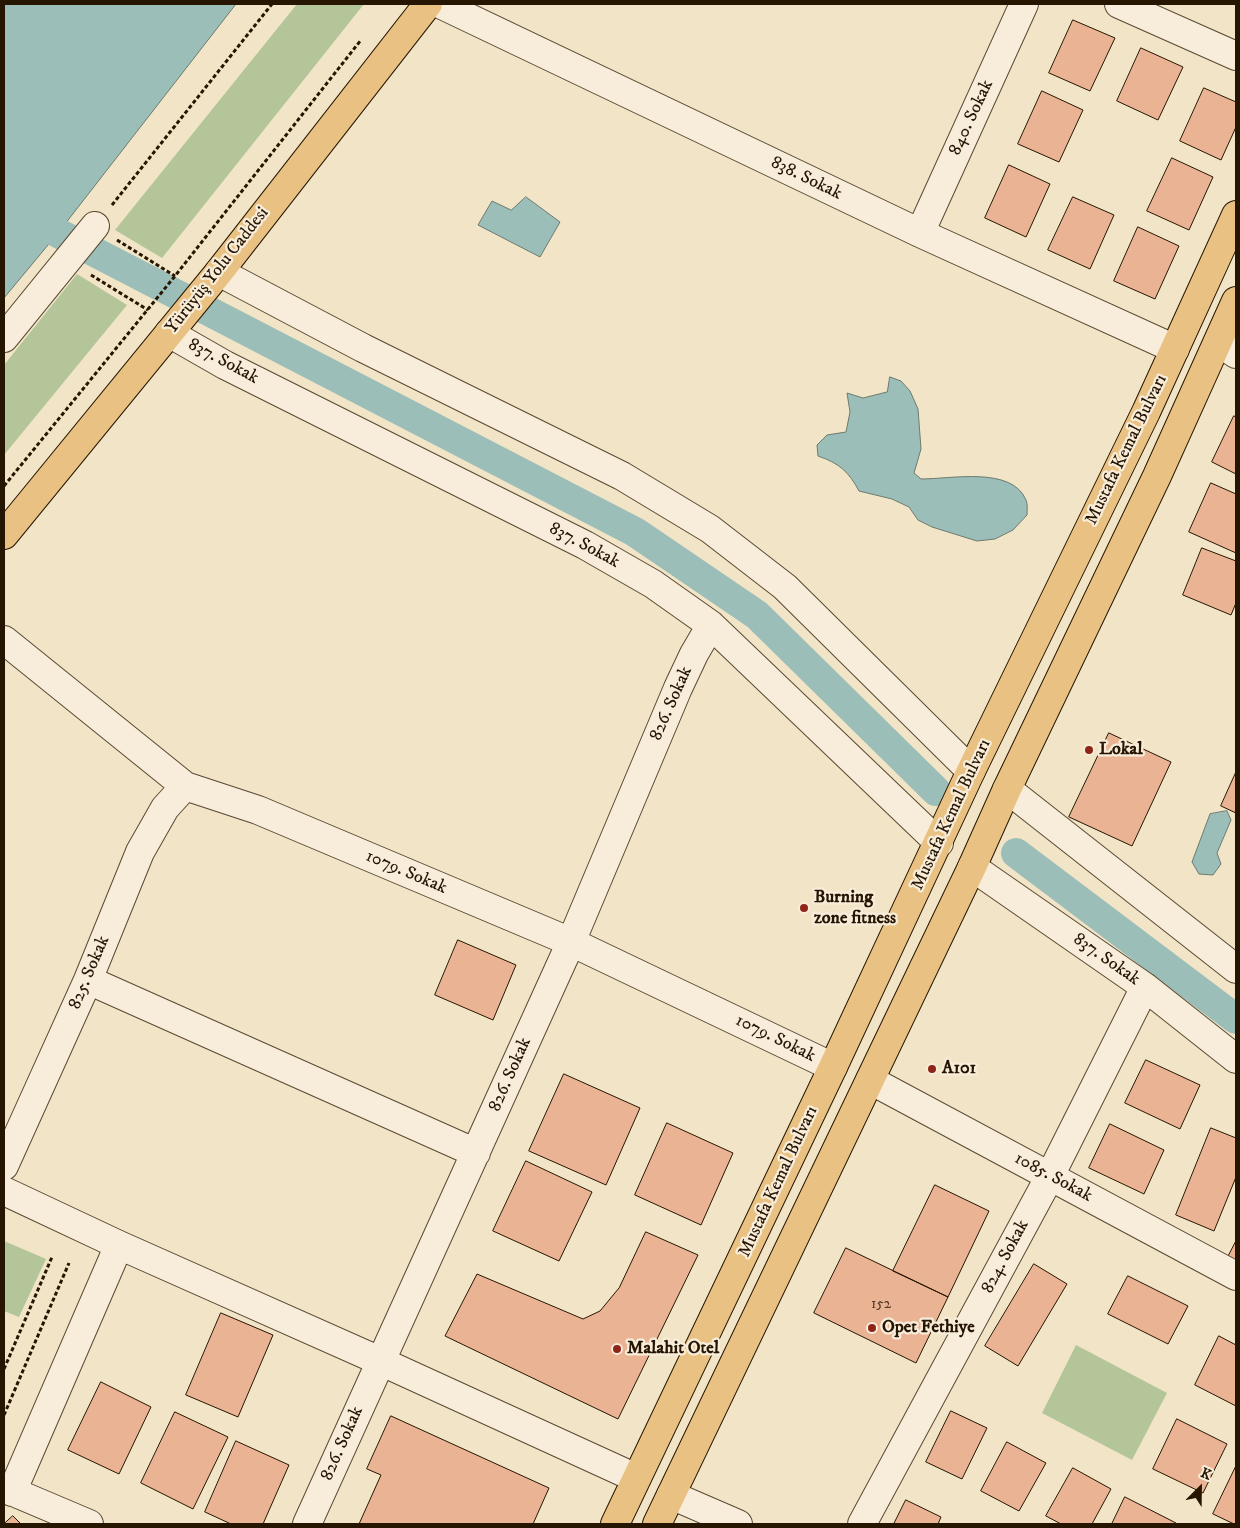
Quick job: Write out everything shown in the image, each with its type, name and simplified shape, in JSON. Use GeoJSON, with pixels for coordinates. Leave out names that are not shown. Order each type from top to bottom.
{"type":"FeatureCollection","features":[{"type":"Feature","properties":{"kind":"main road","name":"Yürüyüş Yolu Caddesi"},"geometry":{"type":"LineString","coordinates":[[4,535],[219,272],[428,4]]}},
{"type":"Feature","properties":{"kind":"main road","name":"Mustafa Kemal Bulvarı"},"geometry":{"type":"LineString","coordinates":[[615,1524],[939,843],[971,771],[1146,412],[1236,215]]}},
{"type":"Feature","properties":{"kind":"main road","name":"Mustafa Kemal Bulvarı"},"geometry":{"type":"LineString","coordinates":[[657,1524],[1157,476],[1227,348],[1236,301]]}},
{"type":"Feature","properties":{"kind":"street","name":"838. Sokak"},"geometry":{"type":"LineString","coordinates":[[440,4],[920,233],[1175,349]]}},
{"type":"Feature","properties":{"kind":"street","name":"840. Sokak"},"geometry":{"type":"LineString","coordinates":[[920,233],[1024,4]]}},
{"type":"Feature","properties":{"kind":"street"},"geometry":{"type":"LineString","coordinates":[[1119,4],[1236,56]]}},
{"type":"Feature","properties":{"kind":"street"},"geometry":{"type":"LineString","coordinates":[[4,338],[95,226]]}},
{"type":"Feature","properties":{"kind":"street"},"geometry":{"type":"LineString","coordinates":[[219,272],[363,348],[622,476],[710,529],[785,587],[971,771]]}},
{"type":"Feature","properties":{"kind":"street","name":"837. Sokak"},"geometry":{"type":"LineString","coordinates":[[169,333],[224,365],[585,545],[653,584],[711,625],[939,843]]}},
{"type":"Feature","properties":{"kind":"street","name":"826. Sokak"},"geometry":{"type":"LineString","coordinates":[[307,1524],[571,942],[678,688],[694,654],[711,625]]}},
{"type":"Feature","properties":{"kind":"street","name":"1079. Sokak"},"geometry":{"type":"LineString","coordinates":[[4,640],[185,786],[258,810],[571,942],[833,1067]]}},
{"type":"Feature","properties":{"kind":"street","name":"825. Sokak"},"geometry":{"type":"LineString","coordinates":[[4,1166],[12,1125],[88,980],[140,852],[165,808],[185,786]]}},
{"type":"Feature","properties":{"kind":"street"},"geometry":{"type":"LineString","coordinates":[[1007,789],[1236,968]]}},
{"type":"Feature","properties":{"kind":"street","name":"837. Sokak"},"geometry":{"type":"LineString","coordinates":[[972,867],[1145,987],[1236,1059]]}},
{"type":"Feature","properties":{"kind":"street"},"geometry":{"type":"LineString","coordinates":[[88,980],[476,1153]]}},
{"type":"Feature","properties":{"kind":"street","name":"824. Sokak"},"geometry":{"type":"LineString","coordinates":[[862,1524],[1050,1176],[1145,987]]}},
{"type":"Feature","properties":{"kind":"street","name":"1085. Sokak"},"geometry":{"type":"LineString","coordinates":[[870,1080],[1236,1276]]}},
{"type":"Feature","properties":{"kind":"street"},"geometry":{"type":"LineString","coordinates":[[4,1191],[119,1245],[636,1478]]}},
{"type":"Feature","properties":{"kind":"street"},"geometry":{"type":"LineString","coordinates":[[89,1524],[8,1490],[119,1245]]}},
{"type":"Feature","properties":{"kind":"street"},"geometry":{"type":"LineString","coordinates":[[671,1495],[738,1524]]}},
{"type":"Feature","properties":{"kind":"path"},"geometry":{"type":"LineString","coordinates":[[175,276],[95,226],[272,4]]}},
{"type":"Feature","properties":{"kind":"path"},"geometry":{"type":"LineString","coordinates":[[4,486],[148,310],[365,35]]}},
{"type":"Feature","properties":{"kind":"path"},"geometry":{"type":"LineString","coordinates":[[67,260],[148,310]]}},
{"type":"Feature","properties":{"kind":"path"},"geometry":{"type":"LineString","coordinates":[[4,1370],[52,1257]]}},
{"type":"Feature","properties":{"kind":"path"},"geometry":{"type":"LineString","coordinates":[[4,1415],[69,1264]]}},
{"type":"Feature","properties":{"kind":"green space"},"geometry":{"type":"Polygon","coordinates":[[[297,4],[364,4],[162,258],[115,230],[297,4]]]}},
{"type":"Feature","properties":{"kind":"green space"},"geometry":{"type":"Polygon","coordinates":[[[77,274],[127,305],[4,455],[4,365],[77,274]]]}},
{"type":"Feature","properties":{"kind":"green space"},"geometry":{"type":"Polygon","coordinates":[[[4,1241],[46,1259],[19,1317],[4,1311],[4,1241]]]}},
{"type":"Feature","properties":{"kind":"green space"},"geometry":{"type":"Polygon","coordinates":[[[1076,1345],[1167,1393],[1132,1460],[1042,1413],[1076,1345]]]}},
{"type":"Feature","properties":{"kind":"water"},"geometry":{"type":"Polygon","coordinates":[[[4,4],[236,4],[58,233],[4,298],[4,4]]]}},
{"type":"Feature","properties":{"kind":"water"},"geometry":{"type":"Polygon","coordinates":[[[526,197],[560,222],[540,257],[478,225],[492,201],[511,210],[526,197]]]}},
{"type":"Feature","properties":{"kind":"water"},"geometry":{"type":"Polygon","coordinates":[[[890,377],[901,381],[910,391],[918,409],[921,449],[914,473],[921,479],[980,477],[995,478],[1008,482],[1019,489],[1027,503],[1027,515],[1013,530],[995,539],[977,541],[932,527],[918,520],[909,507],[892,499],[859,491],[843,469],[818,456],[817,445],[827,435],[846,432],[850,412],[847,393],[863,398],[887,392],[890,377]]]}},
{"type":"Feature","properties":{"kind":"water"},"geometry":{"type":"Polygon","coordinates":[[[1227,811],[1231,820],[1217,853],[1221,864],[1213,875],[1199,874],[1192,862],[1210,814],[1227,811]]]}},
{"type":"Feature","properties":{"kind":"building"},"geometry":{"type":"Polygon","coordinates":[[[1073,20],[1115,38],[1090,91],[1049,73],[1073,20]]]}},
{"type":"Feature","properties":{"kind":"building"},"geometry":{"type":"Polygon","coordinates":[[[1141,48],[1183,67],[1158,120],[1117,101],[1141,48]]]}},
{"type":"Feature","properties":{"kind":"building"},"geometry":{"type":"Polygon","coordinates":[[[1204,88],[1236,102],[1236,127],[1221,160],[1180,141],[1204,88]]]}},
{"type":"Feature","properties":{"kind":"building"},"geometry":{"type":"Polygon","coordinates":[[[1042,91],[1083,110],[1059,162],[1018,144],[1042,91]]]}},
{"type":"Feature","properties":{"kind":"building"},"geometry":{"type":"Polygon","coordinates":[[[1172,158],[1213,177],[1189,230],[1147,211],[1172,158]]]}},
{"type":"Feature","properties":{"kind":"building"},"geometry":{"type":"Polygon","coordinates":[[[1009,165],[1050,184],[1026,237],[985,218],[1009,165]]]}},
{"type":"Feature","properties":{"kind":"building"},"geometry":{"type":"Polygon","coordinates":[[[1073,197],[1114,215],[1090,269],[1048,250],[1073,197]]]}},
{"type":"Feature","properties":{"kind":"building"},"geometry":{"type":"Polygon","coordinates":[[[1138,227],[1179,246],[1155,299],[1114,281],[1138,227]]]}},
{"type":"Feature","properties":{"kind":"building"},"geometry":{"type":"Polygon","coordinates":[[[1234,416],[1236,417],[1236,474],[1212,462],[1234,416]]]}},
{"type":"Feature","properties":{"kind":"building"},"geometry":{"type":"Polygon","coordinates":[[[1211,483],[1236,494],[1236,553],[1189,532],[1211,483]]]}},
{"type":"Feature","properties":{"kind":"building"},"geometry":{"type":"Polygon","coordinates":[[[1202,548],[1236,561],[1236,603],[1231,615],[1183,595],[1202,548]]]}},
{"type":"Feature","properties":{"kind":"building"},"geometry":{"type":"Polygon","coordinates":[[[1109,733],[1171,762],[1132,846],[1069,817],[1109,733]]]}},
{"type":"Feature","properties":{"kind":"building"},"geometry":{"type":"Polygon","coordinates":[[[1236,772],[1236,813],[1221,806],[1236,772]]]}},
{"type":"Feature","properties":{"kind":"building"},"geometry":{"type":"Polygon","coordinates":[[[458,940],[516,965],[493,1020],[435,995],[458,940]]]}},
{"type":"Feature","properties":{"kind":"building"},"geometry":{"type":"Polygon","coordinates":[[[1146,1060],[1200,1085],[1180,1129],[1125,1103],[1146,1060]]]}},
{"type":"Feature","properties":{"kind":"building"},"geometry":{"type":"Polygon","coordinates":[[[564,1074],[640,1108],[606,1185],[529,1151],[564,1074]]]}},
{"type":"Feature","properties":{"kind":"building"},"geometry":{"type":"Polygon","coordinates":[[[667,1123],[733,1153],[701,1225],[635,1195],[667,1123]]]}},
{"type":"Feature","properties":{"kind":"building"},"geometry":{"type":"Polygon","coordinates":[[[1110,1124],[1164,1150],[1144,1194],[1089,1168],[1110,1124]]]}},
{"type":"Feature","properties":{"kind":"building"},"geometry":{"type":"Polygon","coordinates":[[[1211,1128],[1236,1138],[1236,1177],[1214,1231],[1176,1215],[1211,1128]]]}},
{"type":"Feature","properties":{"kind":"building"},"geometry":{"type":"Polygon","coordinates":[[[526,1161],[592,1192],[559,1261],[493,1231],[526,1161]]]}},
{"type":"Feature","properties":{"kind":"building"},"geometry":{"type":"Polygon","coordinates":[[[935,1185],[989,1211],[948,1297],[893,1271],[935,1185]]]}},
{"type":"Feature","properties":{"kind":"building"},"geometry":{"type":"Polygon","coordinates":[[[646,1232],[698,1255],[618,1419],[445,1336],[477,1274],[583,1319],[600,1311],[619,1288],[646,1232]]]}},
{"type":"Feature","properties":{"kind":"building"},"geometry":{"type":"Polygon","coordinates":[[[1236,1241],[1236,1264],[1227,1259],[1236,1241]]]}},
{"type":"Feature","properties":{"kind":"building"},"geometry":{"type":"Polygon","coordinates":[[[846,1248],[948,1297],[916,1363],[814,1313],[846,1248]]]}},
{"type":"Feature","properties":{"kind":"building"},"geometry":{"type":"Polygon","coordinates":[[[1034,1264],[1067,1284],[1018,1366],[985,1346],[1034,1264]]]}},
{"type":"Feature","properties":{"kind":"building"},"geometry":{"type":"Polygon","coordinates":[[[1128,1276],[1188,1306],[1168,1344],[1108,1314],[1128,1276]]]}},
{"type":"Feature","properties":{"kind":"building"},"geometry":{"type":"Polygon","coordinates":[[[221,1313],[273,1335],[238,1417],[186,1395],[221,1313]]]}},
{"type":"Feature","properties":{"kind":"building"},"geometry":{"type":"Polygon","coordinates":[[[1219,1336],[1236,1345],[1236,1406],[1195,1385],[1219,1336]]]}},
{"type":"Feature","properties":{"kind":"building"},"geometry":{"type":"Polygon","coordinates":[[[101,1382],[151,1407],[119,1474],[68,1450],[101,1382]]]}},
{"type":"Feature","properties":{"kind":"building"},"geometry":{"type":"Polygon","coordinates":[[[951,1411],[987,1428],[962,1479],[926,1462],[951,1411]]]}},
{"type":"Feature","properties":{"kind":"building"},"geometry":{"type":"Polygon","coordinates":[[[175,1412],[228,1437],[193,1509],[141,1483],[175,1412]]]}},
{"type":"Feature","properties":{"kind":"building"},"geometry":{"type":"Polygon","coordinates":[[[391,1416],[549,1488],[533,1524],[359,1524],[381,1475],[367,1469],[391,1416]]]}},
{"type":"Feature","properties":{"kind":"building"},"geometry":{"type":"Polygon","coordinates":[[[1177,1419],[1227,1444],[1203,1493],[1153,1469],[1177,1419]]]}},
{"type":"Feature","properties":{"kind":"building"},"geometry":{"type":"Polygon","coordinates":[[[236,1441],[289,1465],[263,1524],[231,1524],[205,1512],[236,1441]]]}},
{"type":"Feature","properties":{"kind":"building"},"geometry":{"type":"Polygon","coordinates":[[[1007,1442],[1046,1463],[1019,1511],[981,1491],[1007,1442]]]}},
{"type":"Feature","properties":{"kind":"building"},"geometry":{"type":"Polygon","coordinates":[[[1236,1466],[1236,1524],[1234,1524],[1213,1514],[1236,1466]]]}},
{"type":"Feature","properties":{"kind":"building"},"geometry":{"type":"Polygon","coordinates":[[[1073,1468],[1111,1489],[1092,1524],[1061,1524],[1046,1516],[1073,1468]]]}},
{"type":"Feature","properties":{"kind":"building"},"geometry":{"type":"Polygon","coordinates":[[[1125,1497],[1176,1523],[1176,1524],[1112,1524],[1125,1497]]]}},
{"type":"Feature","properties":{"kind":"building"},"geometry":{"type":"Polygon","coordinates":[[[906,1500],[941,1517],[938,1524],[894,1524],[906,1500]]]}},
{"type":"Feature","properties":{"kind":"building"},"geometry":{"type":"Polygon","coordinates":[[[13,1516],[21,1524],[4,1524],[13,1516]]]}},
{"type":"Feature","properties":{"kind":"waterway"},"geometry":{"type":"LineString","coordinates":[[58,233],[635,532],[757,615],[936,791]]}},
{"type":"Feature","properties":{"kind":"waterway"},"geometry":{"type":"LineString","coordinates":[[1016,853],[1236,1019]]}},
{"type":"Feature","properties":{"kind":"place","name":"Lokal"},"geometry":{"type":"Point","coordinates":[1089,750]}},
{"type":"Feature","properties":{"kind":"place","name":"Burning zone fitness"},"geometry":{"type":"Point","coordinates":[804,908]}},
{"type":"Feature","properties":{"kind":"place","name":"A101"},"geometry":{"type":"Point","coordinates":[932,1069]}},
{"type":"Feature","properties":{"kind":"place","name":"Opet Fethiye"},"geometry":{"type":"Point","coordinates":[872,1328]}},
{"type":"Feature","properties":{"kind":"place","name":"Malahit Otel"},"geometry":{"type":"Point","coordinates":[617,1349]}}]}
